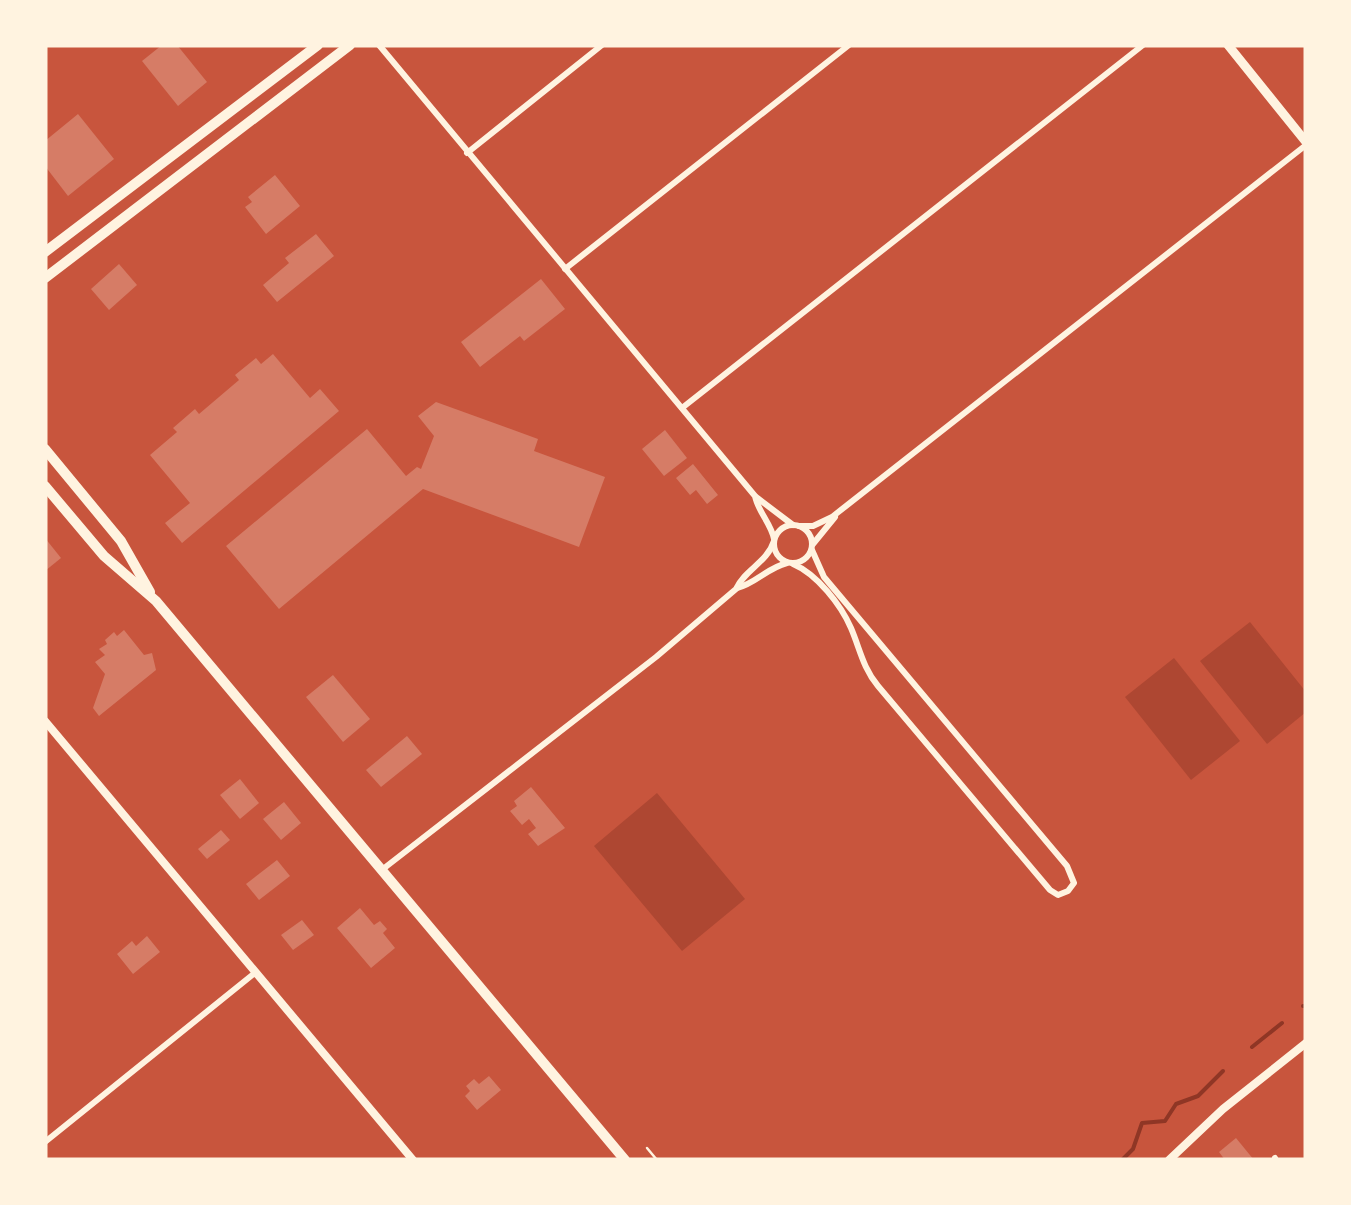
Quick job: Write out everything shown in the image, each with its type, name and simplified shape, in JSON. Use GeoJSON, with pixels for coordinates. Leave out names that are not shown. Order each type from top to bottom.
{"type":"FeatureCollection","features":[{"type":"Feature","properties":{"kind":"main road"},"geometry":{"type":"LineString","coordinates":[[45,252],[318,45]]}},
{"type":"Feature","properties":{"kind":"main road"},"geometry":{"type":"LineString","coordinates":[[45,278],[350,45]]}},
{"type":"Feature","properties":{"kind":"main road"},"geometry":{"type":"LineString","coordinates":[[1228,45],[1306,144]]}},
{"type":"Feature","properties":{"kind":"main road"},"geometry":{"type":"LineString","coordinates":[[45,449],[121,541],[156,601]]}},
{"type":"Feature","properties":{"kind":"main road"},"geometry":{"type":"LineString","coordinates":[[45,486],[104,556],[156,601],[625,1160]]}},
{"type":"Feature","properties":{"kind":"street"},"geometry":{"type":"LineString","coordinates":[[379,45],[754,496],[770,524],[776,554],[814,578],[846,618],[865,668],[878,686],[1050,890],[1058,895],[1068,892],[1074,884],[1067,866],[824,577],[809,533],[779,517],[754,496]]}},
{"type":"Feature","properties":{"kind":"street"},"geometry":{"type":"LineString","coordinates":[[467,153],[602,45]]}},
{"type":"Feature","properties":{"kind":"street"},"geometry":{"type":"LineString","coordinates":[[565,269],[849,45]]}},
{"type":"Feature","properties":{"kind":"street"},"geometry":{"type":"LineString","coordinates":[[682,408],[1144,45]]}},
{"type":"Feature","properties":{"kind":"street"},"geometry":{"type":"LineString","coordinates":[[736,589],[741,579],[768,556],[780,530],[796,525],[813,526],[842,509],[1306,144]]}},
{"type":"Feature","properties":{"kind":"street"},"geometry":{"type":"LineString","coordinates":[[382,869],[656,657],[736,589],[766,570],[805,560],[842,509]]}},
{"type":"Feature","properties":{"kind":"street"},"geometry":{"type":"LineString","coordinates":[[45,721],[413,1160]]}},
{"type":"Feature","properties":{"kind":"street"},"geometry":{"type":"LineString","coordinates":[[45,1142],[256,972]]}},
{"type":"Feature","properties":{"kind":"street"},"geometry":{"type":"LineString","coordinates":[[1169,1160],[1223,1108],[1306,1042]]}},
{"type":"Feature","properties":{"kind":"path"},"geometry":{"type":"LineString","coordinates":[[647,1148],[657,1160]]}},
{"type":"Feature","properties":{"kind":"shaded area"},"geometry":{"type":"Polygon","coordinates":[[[1250,622],[1306,692],[1306,712],[1267,744],[1200,661],[1250,622]]]}},
{"type":"Feature","properties":{"kind":"shaded area"},"geometry":{"type":"Polygon","coordinates":[[[1174,658],[1240,741],[1191,780],[1125,697],[1174,658]]]}},
{"type":"Feature","properties":{"kind":"shaded area"},"geometry":{"type":"Polygon","coordinates":[[[657,793],[745,899],[682,951],[594,846],[657,793]]]}},
{"type":"Feature","properties":{"kind":"building"},"geometry":{"type":"Polygon","coordinates":[[[162,45],[177,45],[207,82],[178,106],[142,61],[162,45]]]}},
{"type":"Feature","properties":{"kind":"building"},"geometry":{"type":"Polygon","coordinates":[[[78,114],[114,159],[68,196],[45,166],[45,141],[78,114]]]}},
{"type":"Feature","properties":{"kind":"building"},"geometry":{"type":"Polygon","coordinates":[[[275,175],[300,206],[266,234],[245,207],[252,202],[248,197],[275,175]]]}},
{"type":"Feature","properties":{"kind":"building"},"geometry":{"type":"Polygon","coordinates":[[[316,234],[334,256],[277,302],[263,285],[289,263],[285,258],[316,234]]]}},
{"type":"Feature","properties":{"kind":"building"},"geometry":{"type":"Polygon","coordinates":[[[119,264],[137,285],[109,310],[91,289],[119,264]]]}},
{"type":"Feature","properties":{"kind":"building"},"geometry":{"type":"Polygon","coordinates":[[[541,279],[565,309],[524,341],[520,336],[480,367],[461,342],[541,279]]]}},
{"type":"Feature","properties":{"kind":"building"},"geometry":{"type":"Polygon","coordinates":[[[273,354],[310,398],[320,389],[339,411],[182,543],[165,523],[190,503],[150,455],[177,432],[173,428],[195,409],[199,414],[239,380],[235,375],[256,358],[261,364],[273,354]]]}},
{"type":"Feature","properties":{"kind":"building"},"geometry":{"type":"Polygon","coordinates":[[[436,402],[538,439],[534,451],[605,477],[579,547],[423,489],[279,609],[226,546],[367,429],[406,476],[417,467],[421,469],[434,436],[418,416],[436,402]]]}},
{"type":"Feature","properties":{"kind":"building"},"geometry":{"type":"Polygon","coordinates":[[[665,430],[687,458],[664,476],[642,449],[665,430]]]}},
{"type":"Feature","properties":{"kind":"building"},"geometry":{"type":"Polygon","coordinates":[[[693,464],[718,495],[707,504],[696,490],[690,495],[676,478],[693,464]]]}},
{"type":"Feature","properties":{"kind":"building"},"geometry":{"type":"Polygon","coordinates":[[[45,538],[61,558],[45,571],[45,538]]]}},
{"type":"Feature","properties":{"kind":"building"},"geometry":{"type":"Polygon","coordinates":[[[124,630],[144,655],[152,653],[156,670],[99,716],[93,708],[105,674],[95,662],[105,655],[99,649],[107,644],[105,640],[124,630]]]}},
{"type":"Feature","properties":{"kind":"building"},"geometry":{"type":"Polygon","coordinates":[[[333,675],[370,719],[343,742],[306,697],[333,675]]]}},
{"type":"Feature","properties":{"kind":"building"},"geometry":{"type":"Polygon","coordinates":[[[407,736],[422,754],[381,787],[366,770],[407,736]]]}},
{"type":"Feature","properties":{"kind":"building"},"geometry":{"type":"Polygon","coordinates":[[[240,779],[259,803],[240,819],[220,795],[240,779]]]}},
{"type":"Feature","properties":{"kind":"building"},"geometry":{"type":"Polygon","coordinates":[[[531,787],[565,828],[538,846],[528,834],[536,828],[529,819],[522,825],[510,811],[517,806],[514,801],[531,787]]]}},
{"type":"Feature","properties":{"kind":"building"},"geometry":{"type":"Polygon","coordinates":[[[284,802],[301,823],[281,840],[263,819],[284,802]]]}},
{"type":"Feature","properties":{"kind":"building"},"geometry":{"type":"Polygon","coordinates":[[[221,830],[230,840],[207,859],[198,849],[221,830]]]}},
{"type":"Feature","properties":{"kind":"building"},"geometry":{"type":"Polygon","coordinates":[[[277,860],[290,876],[259,900],[246,884],[277,860]]]}},
{"type":"Feature","properties":{"kind":"building"},"geometry":{"type":"Polygon","coordinates":[[[360,908],[374,925],[380,921],[387,929],[383,933],[395,948],[371,968],[337,928],[360,908]]]}},
{"type":"Feature","properties":{"kind":"building"},"geometry":{"type":"Polygon","coordinates":[[[302,920],[314,935],[293,950],[281,935],[302,920]]]}},
{"type":"Feature","properties":{"kind":"building"},"geometry":{"type":"Polygon","coordinates":[[[147,936],[160,952],[133,974],[117,954],[132,941],[136,946],[147,936]]]}},
{"type":"Feature","properties":{"kind":"building"},"geometry":{"type":"Polygon","coordinates":[[[489,1076],[501,1090],[477,1110],[465,1096],[470,1091],[466,1086],[474,1079],[479,1084],[489,1076]]]}},
{"type":"Feature","properties":{"kind":"building"},"geometry":{"type":"Polygon","coordinates":[[[1236,1138],[1254,1160],[1225,1160],[1219,1152],[1236,1138]]]}},
{"type":"Feature","properties":{"kind":"waterway"},"geometry":{"type":"LineString","coordinates":[[1252,1047],[1282,1023]]}},
{"type":"Feature","properties":{"kind":"waterway"},"geometry":{"type":"LineString","coordinates":[[1122,1160],[1133,1149],[1142,1123],[1165,1121],[1176,1104],[1198,1096],[1223,1071]]}}]}
